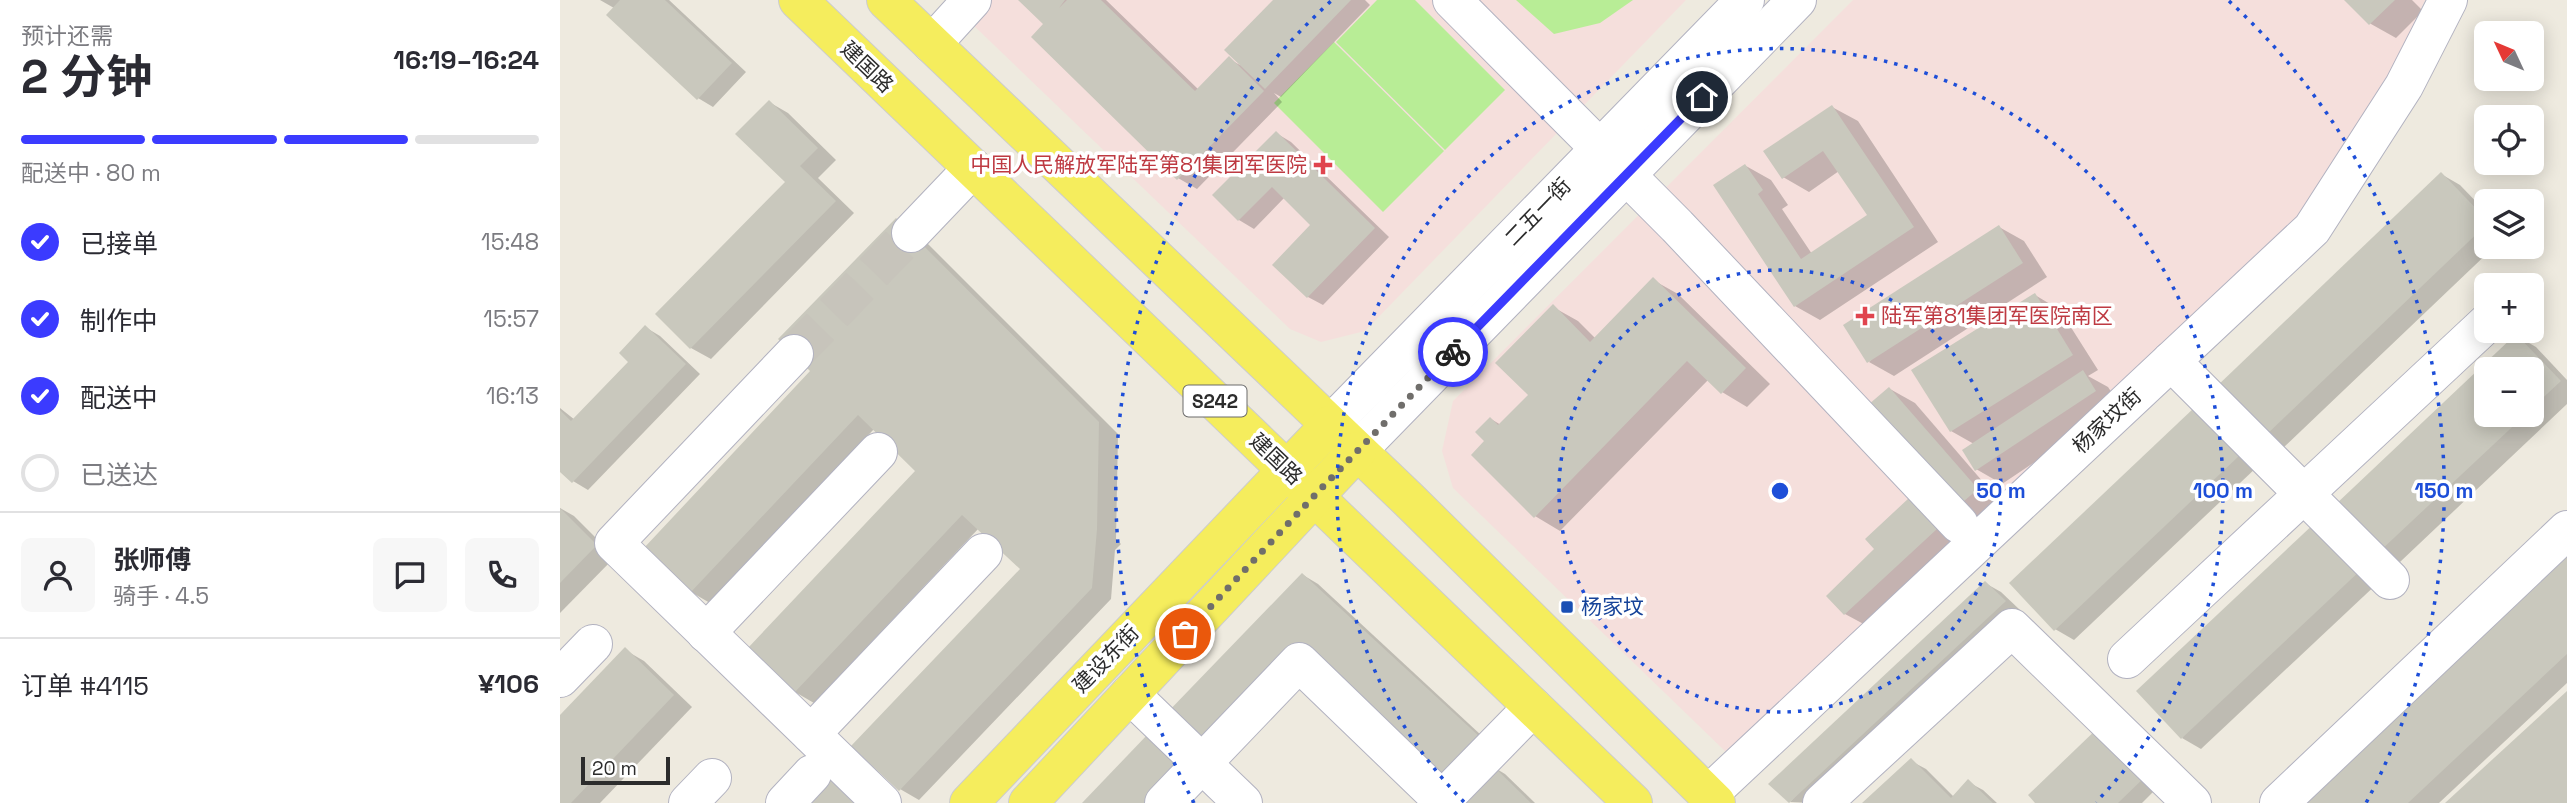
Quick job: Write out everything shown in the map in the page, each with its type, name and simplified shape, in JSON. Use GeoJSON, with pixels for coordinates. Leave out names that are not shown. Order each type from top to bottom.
{"type":"FeatureCollection","features":[{"type":"Feature","properties":{"kind":"main road","name":"建国路"},"geometry":{"type":"LineString","coordinates":[[797,0],[1633,803]]}},
{"type":"Feature","properties":{"kind":"main road","name":"S242"},"geometry":{"type":"LineString","coordinates":[[886,0],[952,17],[1330,425],[1712,799]]}},
{"type":"Feature","properties":{"kind":"main road","name":"建设东街"},"geometry":{"type":"LineString","coordinates":[[969,803],[1330,425]]}},
{"type":"Feature","properties":{"kind":"main road","name":"建设东街"},"geometry":{"type":"LineString","coordinates":[[1028,803],[1357,451]]}},
{"type":"Feature","properties":{"kind":"street"},"geometry":{"type":"LineString","coordinates":[[1452,0],[1613,161],[1959,524]]}},
{"type":"Feature","properties":{"kind":"street","name":"二五一街"},"geometry":{"type":"LineString","coordinates":[[1357,451],[1613,161],[1745,0]]}},
{"type":"Feature","properties":{"kind":"street","name":"二五一街"},"geometry":{"type":"LineString","coordinates":[[1330,425],[1613,161],[1797,0]]}},
{"type":"Feature","properties":{"kind":"street","name":"杨家坟街"},"geometry":{"type":"LineString","coordinates":[[1712,799],[2312,229],[2404,86],[2448,0]]}},
{"type":"Feature","properties":{"kind":"street"},"geometry":{"type":"LineString","coordinates":[[911,233],[973,168]]}},
{"type":"Feature","properties":{"kind":"street"},"geometry":{"type":"LineString","coordinates":[[2127,659],[2474,335]]}},
{"type":"Feature","properties":{"kind":"street"},"geometry":{"type":"LineString","coordinates":[[794,354],[614,543],[882,803]]}},
{"type":"Feature","properties":{"kind":"street"},"geometry":{"type":"LineString","coordinates":[[2171,361],[2390,580]]}},
{"type":"Feature","properties":{"kind":"street"},"geometry":{"type":"LineString","coordinates":[[706,633],[878,452]]}},
{"type":"Feature","properties":{"kind":"street"},"geometry":{"type":"LineString","coordinates":[[2279,803],[2567,530]]}},
{"type":"Feature","properties":{"kind":"street"},"geometry":{"type":"LineString","coordinates":[[811,734],[983,553]]}},
{"type":"Feature","properties":{"kind":"street"},"geometry":{"type":"LineString","coordinates":[[1822,803],[2012,628],[2192,803]]}},
{"type":"Feature","properties":{"kind":"street"},"geometry":{"type":"LineString","coordinates":[[560,678],[593,644]]}},
{"type":"Feature","properties":{"kind":"street"},"geometry":{"type":"LineString","coordinates":[[1164,803],[1299,663],[1442,800],[1533,707]]}},
{"type":"Feature","properties":{"kind":"street"},"geometry":{"type":"LineString","coordinates":[[1130,694],[1243,803]]}},
{"type":"Feature","properties":{"kind":"street"},"geometry":{"type":"LineString","coordinates":[[785,803],[812,774]]}},
{"type":"Feature","properties":{"kind":"shaded area","name":"中国人民解放军陆军第81集团军医院"},"geometry":{"type":"Polygon","coordinates":[[[947,0],[1686,0],[1365,331],[1321,342],[1290,329],[947,0]]]}},
{"type":"Feature","properties":{"kind":"shaded area","name":"陆军第81集团军医院南区"},"geometry":{"type":"Polygon","coordinates":[[[1853,0],[2425,0],[2370,119],[2328,185],[2283,232],[1727,753],[1453,488],[1442,451],[1453,401],[1853,0]]]}},
{"type":"Feature","properties":{"kind":"green space"},"geometry":{"type":"Polygon","coordinates":[[[1377,0],[1415,0],[1505,90],[1445,150],[1336,42],[1377,0]]]}},
{"type":"Feature","properties":{"kind":"green space"},"geometry":{"type":"Polygon","coordinates":[[[1516,0],[1633,0],[1600,23],[1554,34],[1516,0]]]}},
{"type":"Feature","properties":{"kind":"green space"},"geometry":{"type":"Polygon","coordinates":[[[1334,42],[1444,151],[1383,212],[1274,103],[1334,42]]]}},
{"type":"Feature","properties":{"kind":"building"},"geometry":{"type":"Polygon","coordinates":[[[620,0],[665,0],[732,63],[697,100],[606,15],[620,0]]]}},
{"type":"Feature","properties":{"kind":"building"},"geometry":{"type":"Polygon","coordinates":[[[1018,0],[1065,0],[1059,8],[1067,0],[1101,0],[1195,91],[1229,56],[1264,91],[1177,180],[1031,37],[1043,24],[1018,0]]]}},
{"type":"Feature","properties":{"kind":"building"},"geometry":{"type":"Polygon","coordinates":[[[1273,0],[1351,0],[1265,89],[1224,50],[1273,0]]]}},
{"type":"Feature","properties":{"kind":"building"},"geometry":{"type":"Polygon","coordinates":[[[2344,0],[2395,0],[2369,25],[2344,0]]]}},
{"type":"Feature","properties":{"kind":"building"},"geometry":{"type":"Polygon","coordinates":[[[769,100],[818,148],[800,166],[836,201],[690,349],[655,314],[785,182],[735,134],[769,100]]]}},
{"type":"Feature","properties":{"kind":"building"},"geometry":{"type":"Polygon","coordinates":[[[1832,105],[1914,227],[1794,307],[1713,185],[1745,164],[1763,190],[1758,194],[1801,259],[1867,215],[1823,151],[1782,179],[1763,151],[1832,105]]]}},
{"type":"Feature","properties":{"kind":"building"},"geometry":{"type":"Polygon","coordinates":[[[1276,131],[1375,228],[1307,298],[1272,265],[1310,225],[1272,187],[1238,221],[1212,195],[1276,131]]]}},
{"type":"Feature","properties":{"kind":"building"},"geometry":{"type":"Polygon","coordinates":[[[2441,172],[2474,206],[2474,236],[2263,438],[2215,388],[2441,172]]]}},
{"type":"Feature","properties":{"kind":"building"},"geometry":{"type":"Polygon","coordinates":[[[896,218],[1099,422],[1097,529],[1092,588],[899,791],[851,746],[1020,569],[962,515],[794,693],[747,649],[915,471],[858,415],[690,593],[643,549],[810,371],[778,339],[896,218]]]}},
{"type":"Feature","properties":{"kind":"building"},"geometry":{"type":"Polygon","coordinates":[[[1999,225],[2023,263],[1867,363],[1843,325],[1999,225]]]}},
{"type":"Feature","properties":{"kind":"building"},"geometry":{"type":"Polygon","coordinates":[[[1653,277],[1746,368],[1721,394],[1687,361],[1534,518],[1471,455],[1484,441],[1475,432],[1490,417],[1498,425],[1528,395],[1495,363],[1553,304],[1590,342],[1653,277]]]}},
{"type":"Feature","properties":{"kind":"building"},"geometry":{"type":"Polygon","coordinates":[[[2035,293],[2073,355],[1950,432],[1911,370],[2035,293]]]}},
{"type":"Feature","properties":{"kind":"building"},"geometry":{"type":"Polygon","coordinates":[[[645,325],[686,364],[572,483],[560,472],[560,410],[571,421],[628,362],[619,353],[645,325]]]}},
{"type":"Feature","properties":{"kind":"building"},"geometry":{"type":"Polygon","coordinates":[[[2506,343],[2525,343],[2538,357],[2492,357],[2506,343]]]}},
{"type":"Feature","properties":{"kind":"building"},"geometry":{"type":"Polygon","coordinates":[[[2544,363],[2561,381],[2544,397],[2544,363]]]}},
{"type":"Feature","properties":{"kind":"building"},"geometry":{"type":"Polygon","coordinates":[[[2083,370],[2096,391],[1975,471],[1962,450],[2083,370]]]}},
{"type":"Feature","properties":{"kind":"building"},"geometry":{"type":"Polygon","coordinates":[[[2474,374],[2474,427],[2512,427],[2379,552],[2335,505],[2474,374]]]}},
{"type":"Feature","properties":{"kind":"building"},"geometry":{"type":"Polygon","coordinates":[[[1889,387],[1978,489],[1956,508],[1868,405],[1889,387]]]}},
{"type":"Feature","properties":{"kind":"building"},"geometry":{"type":"Polygon","coordinates":[[[2195,407],[2240,455],[2054,631],[2009,583],[2195,407]]]}},
{"type":"Feature","properties":{"kind":"building"},"geometry":{"type":"Polygon","coordinates":[[[1909,498],[1937,529],[1844,615],[1826,596],[1874,549],[1865,539],[1909,498]]]}},
{"type":"Feature","properties":{"kind":"building"},"geometry":{"type":"Polygon","coordinates":[[[560,508],[597,545],[560,583],[560,508]]]}},
{"type":"Feature","properties":{"kind":"building"},"geometry":{"type":"Polygon","coordinates":[[[2318,520],[2363,568],[2181,739],[2136,691],[2318,520]]]}},
{"type":"Feature","properties":{"kind":"building"},"geometry":{"type":"Polygon","coordinates":[[[2567,551],[2567,654],[2408,803],[2299,803],[2567,551]]]}},
{"type":"Feature","properties":{"kind":"building"},"geometry":{"type":"Polygon","coordinates":[[[1302,573],[1481,738],[1441,781],[1302,651],[1202,755],[1163,717],[1302,573]]]}},
{"type":"Feature","properties":{"kind":"building"},"geometry":{"type":"Polygon","coordinates":[[[1985,581],[2006,601],[1789,803],[1768,784],[1985,581]]]}},
{"type":"Feature","properties":{"kind":"building"},"geometry":{"type":"Polygon","coordinates":[[[625,647],[674,695],[571,803],[560,803],[560,715],[625,647]]]}},
{"type":"Feature","properties":{"kind":"building"},"geometry":{"type":"Polygon","coordinates":[[[2567,691],[2567,803],[2445,803],[2567,691]]]}},
{"type":"Feature","properties":{"kind":"building"},"geometry":{"type":"Polygon","coordinates":[[[2102,724],[2149,773],[2118,803],[2035,803],[2028,795],[2102,724]]]}},
{"type":"Feature","properties":{"kind":"building"},"geometry":{"type":"Polygon","coordinates":[[[1149,733],[1188,770],[1156,803],[1082,803],[1149,733]]]}},
{"type":"Feature","properties":{"kind":"building"},"geometry":{"type":"Polygon","coordinates":[[[1911,758],[1951,798],[1968,779],[1993,803],[1862,803],[1911,758]]]}},
{"type":"Feature","properties":{"kind":"building"},"geometry":{"type":"Polygon","coordinates":[[[1490,763],[1531,803],[1457,803],[1490,763]]]}},
{"type":"Feature","properties":{"kind":"building"},"geometry":{"type":"Polygon","coordinates":[[[825,775],[855,803],[798,803],[825,775]]]}},
{"type":"Feature","properties":{"kind":"tunnel"},"geometry":{"type":"LineString","coordinates":[[794,354],[911,233]]}},
{"type":"Feature","properties":{"kind":"way so far"},"geometry":{"type":"LineString","coordinates":[[1185,634],[1453,352]]}},
{"type":"Feature","properties":{"kind":"place","name":"中国人民解放军陆军第81集团军医院"},"geometry":{"type":"Point","coordinates":[1323,165]}},
{"type":"Feature","properties":{"kind":"place","name":"陆军第81集团军医院南区"},"geometry":{"type":"Point","coordinates":[1865,316]}},
{"type":"Feature","properties":{"kind":"place","name":"杨家坟"},"geometry":{"type":"Point","coordinates":[1567,607]}},
{"type":"Feature","properties":{"kind":"route"},"geometry":{"type":"LineString","coordinates":[[1453,352],[1702,97]]}}]}
